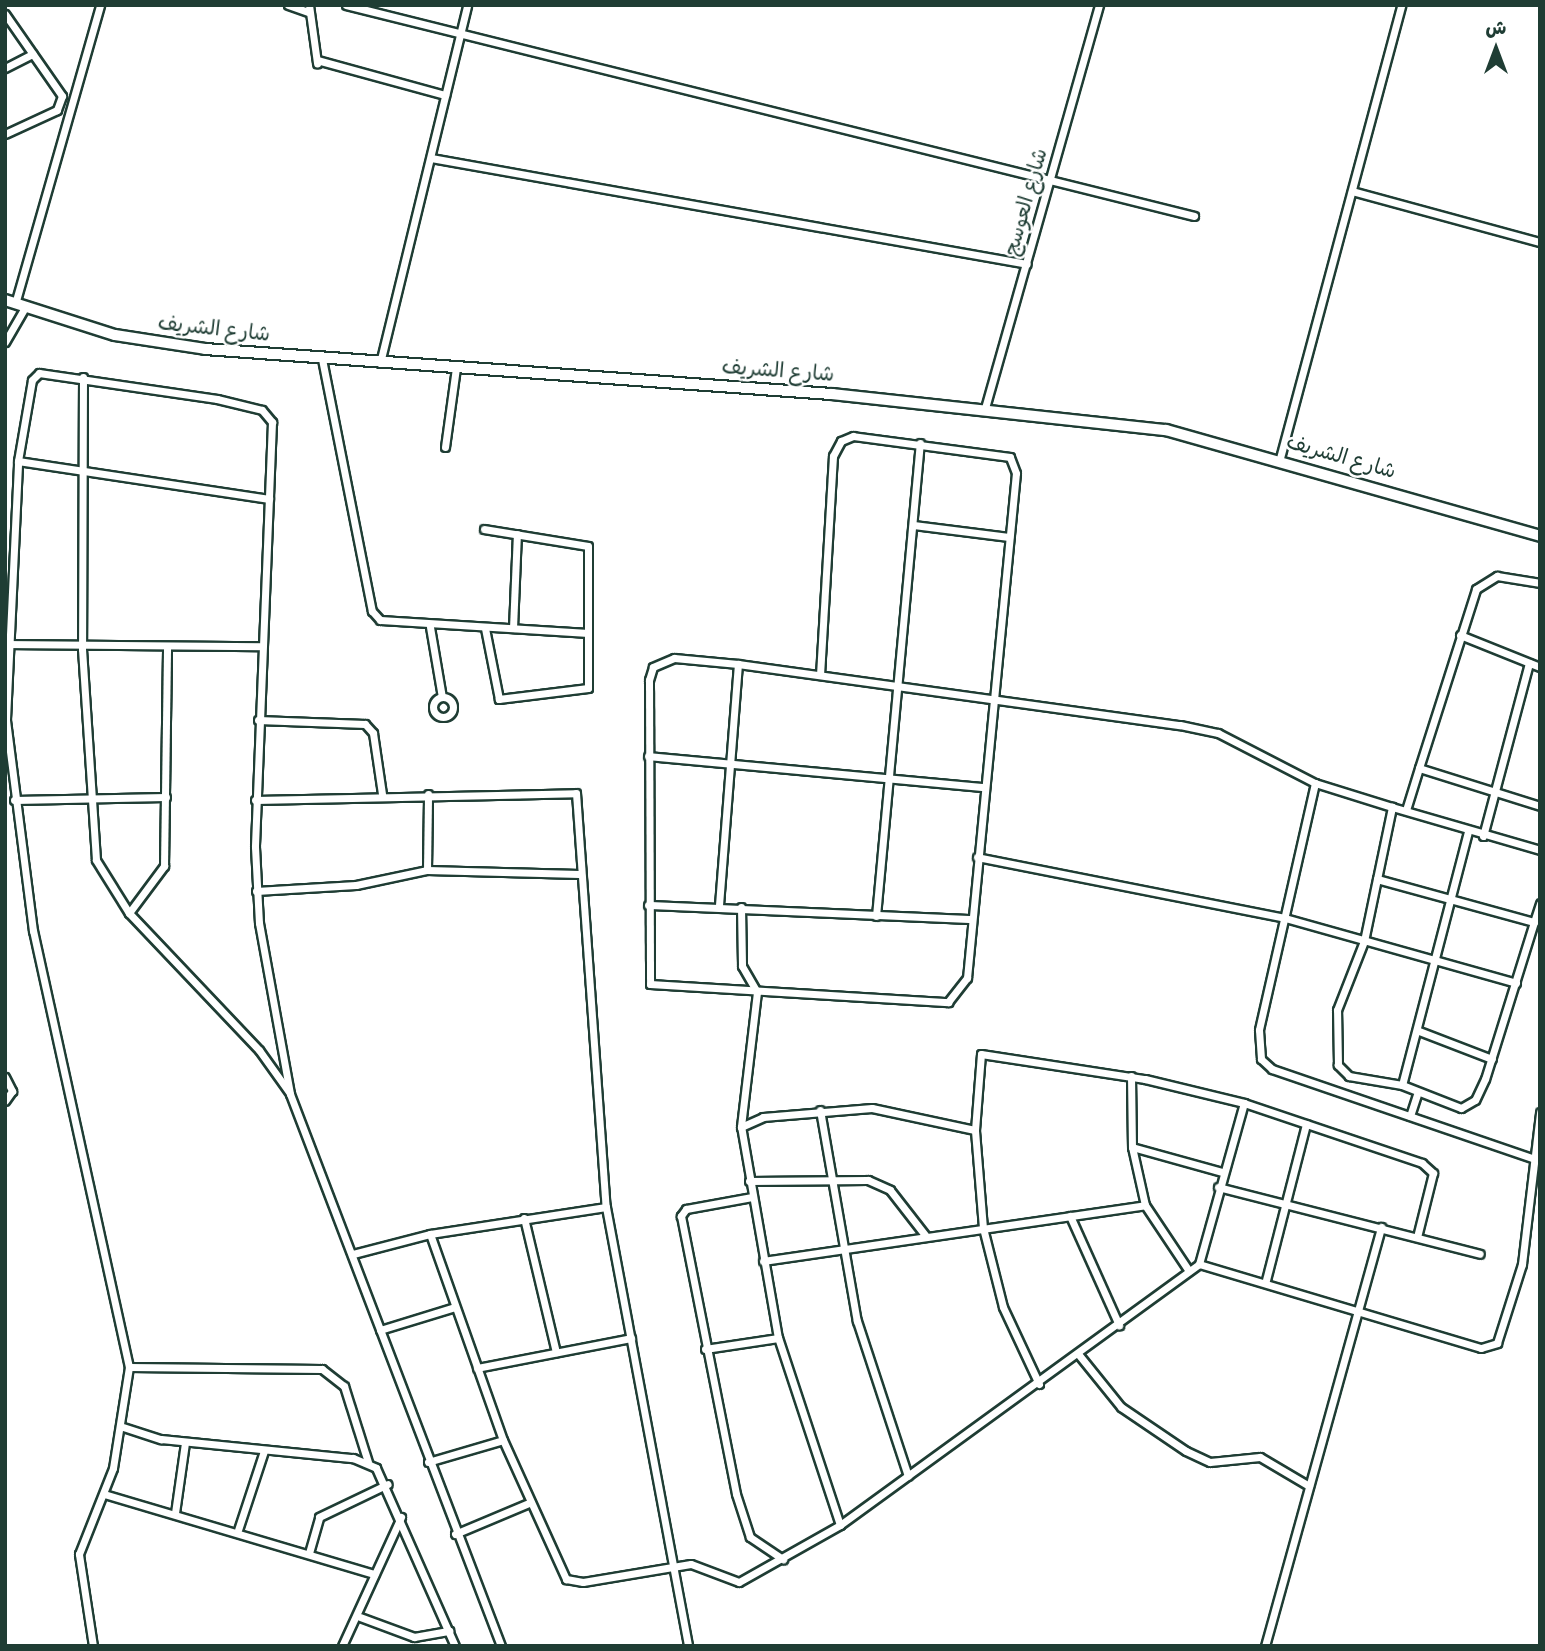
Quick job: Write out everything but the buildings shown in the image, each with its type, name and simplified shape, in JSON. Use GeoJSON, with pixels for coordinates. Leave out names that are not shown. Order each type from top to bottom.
{"type":"FeatureCollection","features":[{"type":"Feature","properties":{"kind":"main road","name":"شارع الشريف"},"geometry":{"type":"LineString","coordinates":[[15,304],[160,344],[322,359],[985,408],[1166,430],[1280,458],[1540,536]]}},
{"type":"Feature","properties":{"kind":"street"},"geometry":{"type":"LineString","coordinates":[[5,342],[100,5]]}},
{"type":"Feature","properties":{"kind":"street"},"geometry":{"type":"LineString","coordinates":[[288,5],[309,8],[317,62],[444,95]]}},
{"type":"Feature","properties":{"kind":"street"},"geometry":{"type":"LineString","coordinates":[[346,5],[1052,177],[1194,216]]}},
{"type":"Feature","properties":{"kind":"street"},"geometry":{"type":"LineString","coordinates":[[380,363],[467,5]]}},
{"type":"Feature","properties":{"kind":"street","name":"شارع العوسج"},"geometry":{"type":"LineString","coordinates":[[985,408],[1099,5]]}},
{"type":"Feature","properties":{"kind":"street"},"geometry":{"type":"LineString","coordinates":[[1280,458],[1401,5]]}},
{"type":"Feature","properties":{"kind":"street"},"geometry":{"type":"LineString","coordinates":[[5,13],[62,96],[61,104],[5,134]]}},
{"type":"Feature","properties":{"kind":"street"},"geometry":{"type":"LineString","coordinates":[[5,68],[33,54]]}},
{"type":"Feature","properties":{"kind":"street"},"geometry":{"type":"LineString","coordinates":[[431,158],[1027,264]]}},
{"type":"Feature","properties":{"kind":"street"},"geometry":{"type":"LineString","coordinates":[[1352,191],[1540,242]]}},
{"type":"Feature","properties":{"kind":"street"},"geometry":{"type":"LineString","coordinates":[[322,359],[372,611],[392,625],[585,633]]}},
{"type":"Feature","properties":{"kind":"street"},"geometry":{"type":"LineString","coordinates":[[445,447],[456,368]]}},
{"type":"Feature","properties":{"kind":"street"},"geometry":{"type":"LineString","coordinates":[[93,1646],[77,1569],[104,1494],[123,1427],[129,1367],[33,931],[14,800],[7,644],[18,461],[34,376],[83,377],[262,410],[272,422],[258,646],[256,891],[290,1094],[353,1254],[455,1534],[501,1646]]}},
{"type":"Feature","properties":{"kind":"street"},"geometry":{"type":"LineString","coordinates":[[83,377],[88,473],[82,649],[88,796],[99,870],[129,913],[258,1050],[290,1094]]}},
{"type":"Feature","properties":{"kind":"street"},"geometry":{"type":"LineString","coordinates":[[820,675],[835,448],[853,436],[1010,457],[1016,473],[1009,537],[993,698],[977,857],[967,978],[948,1002],[650,984],[648,756],[653,667],[674,658],[900,685],[993,698],[1218,733],[1315,783],[1483,836],[1540,850]]}},
{"type":"Feature","properties":{"kind":"street"},"geometry":{"type":"LineString","coordinates":[[876,916],[900,685],[920,443]]}},
{"type":"Feature","properties":{"kind":"street"},"geometry":{"type":"LineString","coordinates":[[18,461],[269,499]]}},
{"type":"Feature","properties":{"kind":"street"},"geometry":{"type":"LineString","coordinates":[[913,525],[1009,537]]}},
{"type":"Feature","properties":{"kind":"street"},"geometry":{"type":"LineString","coordinates":[[484,529],[588,547],[586,691],[505,700],[495,694],[485,628]]}},
{"type":"Feature","properties":{"kind":"street"},"geometry":{"type":"LineString","coordinates":[[513,628],[517,534]]}},
{"type":"Feature","properties":{"kind":"street"},"geometry":{"type":"LineString","coordinates":[[1406,810],[1476,589],[1488,578],[1540,583]]}},
{"type":"Feature","properties":{"kind":"street"},"geometry":{"type":"LineString","coordinates":[[430,627],[442,697]]}},
{"type":"Feature","properties":{"kind":"street"},"geometry":{"type":"LineString","coordinates":[[1460,635],[1540,667]]}},
{"type":"Feature","properties":{"kind":"street"},"geometry":{"type":"LineString","coordinates":[[7,644],[82,649],[258,646]]}},
{"type":"Feature","properties":{"kind":"street"},"geometry":{"type":"LineString","coordinates":[[129,913],[164,866],[167,648]]}},
{"type":"Feature","properties":{"kind":"street"},"geometry":{"type":"LineString","coordinates":[[1483,836],[1529,663]]}},
{"type":"Feature","properties":{"kind":"street"},"geometry":{"type":"LineString","coordinates":[[719,905],[726,764],[738,664]]}},
{"type":"Feature","properties":{"kind":"street"},"geometry":{"type":"LineString","coordinates":[[258,720],[365,724],[373,733],[382,794]]}},
{"type":"Feature","properties":{"kind":"street"},"geometry":{"type":"LineString","coordinates":[[648,756],[984,787]]}},
{"type":"Feature","properties":{"kind":"street"},"geometry":{"type":"LineString","coordinates":[[1419,768],[1540,806]]}},
{"type":"Feature","properties":{"kind":"street"},"geometry":{"type":"LineString","coordinates":[[1315,783],[1259,1030],[1261,1059],[1272,1069],[1532,1158]]}},
{"type":"Feature","properties":{"kind":"street"},"geometry":{"type":"LineString","coordinates":[[256,800],[382,794],[572,791],[579,803],[579,874],[606,1207],[688,1646]]}},
{"type":"Feature","properties":{"kind":"street"},"geometry":{"type":"LineString","coordinates":[[427,870],[428,794]]}},
{"type":"Feature","properties":{"kind":"street"},"geometry":{"type":"LineString","coordinates":[[14,800],[88,796],[166,797]]}},
{"type":"Feature","properties":{"kind":"street"},"geometry":{"type":"LineString","coordinates":[[1392,807],[1364,941],[1337,1010],[1338,1065],[1370,1083],[1402,1085],[1449,1108],[1469,1105],[1492,1059],[1540,903]]}},
{"type":"Feature","properties":{"kind":"street"},"geometry":{"type":"LineString","coordinates":[[1402,1085],[1419,1031],[1468,831]]}},
{"type":"Feature","properties":{"kind":"street"},"geometry":{"type":"LineString","coordinates":[[977,857],[1284,918],[1516,983]]}},
{"type":"Feature","properties":{"kind":"street"},"geometry":{"type":"LineString","coordinates":[[256,891],[356,885],[427,870],[579,874]]}},
{"type":"Feature","properties":{"kind":"street"},"geometry":{"type":"LineString","coordinates":[[1377,879],[1534,922]]}},
{"type":"Feature","properties":{"kind":"street"},"geometry":{"type":"LineString","coordinates":[[648,905],[719,905],[876,916],[971,919]]}},
{"type":"Feature","properties":{"kind":"street"},"geometry":{"type":"LineString","coordinates":[[741,907],[742,966],[757,992],[741,1127],[749,1181],[778,1338],[839,1525]]}},
{"type":"Feature","properties":{"kind":"street"},"geometry":{"type":"LineString","coordinates":[[1419,1031],[1492,1059]]}},
{"type":"Feature","properties":{"kind":"street"},"geometry":{"type":"LineString","coordinates":[[1039,1384],[1003,1307],[983,1228],[975,1130],[981,1054],[1130,1076],[1244,1103],[1430,1167],[1416,1237]]}},
{"type":"Feature","properties":{"kind":"street"},"geometry":{"type":"LineString","coordinates":[[1130,1076],[1132,1147],[1145,1205],[1189,1271]]}},
{"type":"Feature","properties":{"kind":"street"},"geometry":{"type":"LineString","coordinates":[[5,1077],[12,1091],[5,1101]]}},
{"type":"Feature","properties":{"kind":"street"},"geometry":{"type":"LineString","coordinates":[[1410,1116],[1417,1094]]}},
{"type":"Feature","properties":{"kind":"street"},"geometry":{"type":"LineString","coordinates":[[430,1234],[503,1440],[561,1573],[572,1583],[673,1566],[703,1565],[739,1582],[839,1525],[1079,1355],[1199,1264],[1222,1172],[1244,1103]]}},
{"type":"Feature","properties":{"kind":"street"},"geometry":{"type":"LineString","coordinates":[[741,1127],[763,1117],[820,1110],[884,1109],[975,1130]]}},
{"type":"Feature","properties":{"kind":"street"},"geometry":{"type":"LineString","coordinates":[[820,1110],[857,1321],[908,1476]]}},
{"type":"Feature","properties":{"kind":"street"},"geometry":{"type":"LineString","coordinates":[[1199,1264],[1266,1280],[1481,1348],[1497,1343],[1522,1264],[1532,1158],[1540,1112]]}},
{"type":"Feature","properties":{"kind":"street"},"geometry":{"type":"LineString","coordinates":[[1266,1280],[1283,1205],[1306,1124]]}},
{"type":"Feature","properties":{"kind":"street"},"geometry":{"type":"LineString","coordinates":[[1132,1147],[1222,1172]]}},
{"type":"Feature","properties":{"kind":"street"},"geometry":{"type":"LineString","coordinates":[[749,1181],[831,1178],[868,1180],[890,1190],[925,1235]]}},
{"type":"Feature","properties":{"kind":"street"},"geometry":{"type":"LineString","coordinates":[[1218,1187],[1480,1254]]}},
{"type":"Feature","properties":{"kind":"street"},"geometry":{"type":"LineString","coordinates":[[752,1197],[686,1209],[681,1216],[705,1349],[747,1528],[762,1549],[783,1559]]}},
{"type":"Feature","properties":{"kind":"street"},"geometry":{"type":"LineString","coordinates":[[764,1261],[925,1235],[1145,1205]]}},
{"type":"Feature","properties":{"kind":"street"},"geometry":{"type":"LineString","coordinates":[[353,1254],[430,1234],[606,1207]]}},
{"type":"Feature","properties":{"kind":"street"},"geometry":{"type":"LineString","coordinates":[[1070,1216],[1119,1325]]}},
{"type":"Feature","properties":{"kind":"street"},"geometry":{"type":"LineString","coordinates":[[524,1218],[556,1352]]}},
{"type":"Feature","properties":{"kind":"street"},"geometry":{"type":"LineString","coordinates":[[1265,1646],[1356,1308],[1381,1227]]}},
{"type":"Feature","properties":{"kind":"street"},"geometry":{"type":"LineString","coordinates":[[380,1331],[455,1307]]}},
{"type":"Feature","properties":{"kind":"street"},"geometry":{"type":"LineString","coordinates":[[477,1368],[631,1338]]}},
{"type":"Feature","properties":{"kind":"street"},"geometry":{"type":"LineString","coordinates":[[705,1349],[778,1338]]}},
{"type":"Feature","properties":{"kind":"street"},"geometry":{"type":"LineString","coordinates":[[1079,1355],[1121,1407],[1186,1451],[1210,1462],[1260,1457],[1309,1486]]}},
{"type":"Feature","properties":{"kind":"street"},"geometry":{"type":"LineString","coordinates":[[129,1367],[322,1368],[344,1385],[368,1462],[388,1484],[455,1646]]}},
{"type":"Feature","properties":{"kind":"street"},"geometry":{"type":"LineString","coordinates":[[123,1427],[185,1443],[368,1462]]}},
{"type":"Feature","properties":{"kind":"street"},"geometry":{"type":"LineString","coordinates":[[428,1462],[503,1440]]}},
{"type":"Feature","properties":{"kind":"street"},"geometry":{"type":"LineString","coordinates":[[175,1513],[185,1443]]}},
{"type":"Feature","properties":{"kind":"street"},"geometry":{"type":"LineString","coordinates":[[238,1530],[264,1451]]}},
{"type":"Feature","properties":{"kind":"street"},"geometry":{"type":"LineString","coordinates":[[309,1553],[319,1517],[388,1484]]}},
{"type":"Feature","properties":{"kind":"street"},"geometry":{"type":"LineString","coordinates":[[104,1494],[238,1530],[373,1574]]}},
{"type":"Feature","properties":{"kind":"street"},"geometry":{"type":"LineString","coordinates":[[455,1534],[531,1502]]}},
{"type":"Feature","properties":{"kind":"street"},"geometry":{"type":"LineString","coordinates":[[342,1646],[360,1617],[373,1574],[401,1517]]}},
{"type":"Feature","properties":{"kind":"street"},"geometry":{"type":"LineString","coordinates":[[360,1617],[414,1637],[449,1631]]}}]}
